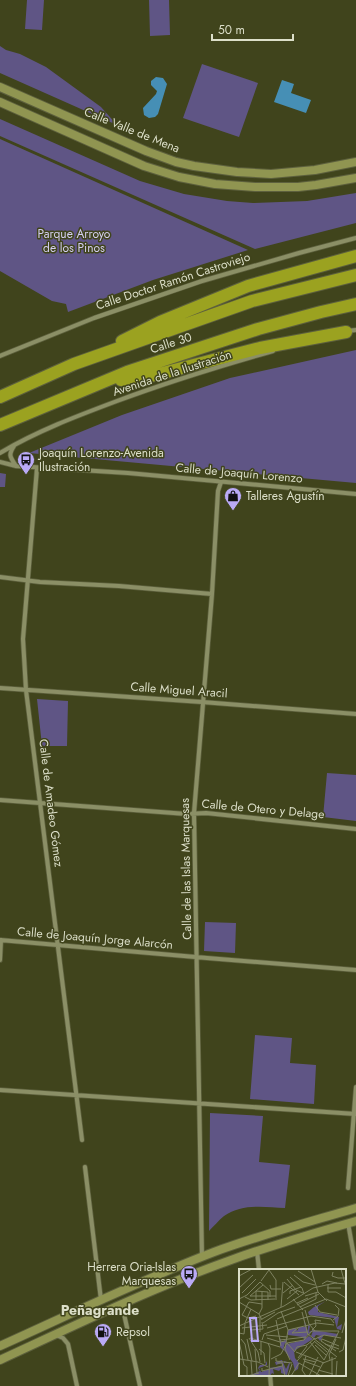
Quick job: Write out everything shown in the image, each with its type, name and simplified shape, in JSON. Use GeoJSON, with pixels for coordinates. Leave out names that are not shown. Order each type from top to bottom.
{"type":"FeatureCollection","features":[{"type":"Feature","properties":{"kind":"highway"},"geometry":{"type":"LineString","coordinates":[[74,364],[160,322],[248,286],[356,256]]}},
{"type":"Feature","properties":{"kind":"highway","name":"Calle 30"},"geometry":{"type":"LineString","coordinates":[[0,396],[74,364],[252,301],[356,275]]}},
{"type":"Feature","properties":{"kind":"highway","name":"Calle 30"},"geometry":{"type":"LineString","coordinates":[[0,426],[127,372],[258,330],[321,312],[356,304]]}},
{"type":"Feature","properties":{"kind":"highway"},"geometry":{"type":"LineString","coordinates":[[104,382],[151,376],[260,348],[351,331]]}},
{"type":"Feature","properties":{"kind":"main road","name":"Calle Valle de Mena"},"geometry":{"type":"LineString","coordinates":[[0,87],[146,152],[194,166],[237,172],[270,174],[315,170],[356,162]]}},
{"type":"Feature","properties":{"kind":"main road"},"geometry":{"type":"LineString","coordinates":[[0,102],[144,166],[179,177],[215,184],[255,187],[298,187],[356,178]]}},
{"type":"Feature","properties":{"kind":"main road"},"geometry":{"type":"LineString","coordinates":[[0,1346],[202,1257],[255,1238],[356,1208]]}},
{"type":"Feature","properties":{"kind":"main road"},"geometry":{"type":"LineString","coordinates":[[0,1360],[184,1278],[257,1251],[352,1222]]}},
{"type":"Feature","properties":{"kind":"street","name":"Calle Doctor Ramón Castroviejo"},"geometry":{"type":"LineString","coordinates":[[0,356],[94,318],[202,281],[299,252],[356,238]]}},
{"type":"Feature","properties":{"kind":"street","name":"Avenida de la Ilustración"},"geometry":{"type":"LineString","coordinates":[[0,453],[16,443],[82,414],[171,381],[262,354],[351,331]]}},
{"type":"Feature","properties":{"kind":"street"},"geometry":{"type":"LineString","coordinates":[[16,443],[10,452],[10,457],[16,466]]}},
{"type":"Feature","properties":{"kind":"street","name":"Calle de Joaquín Lorenzo"},"geometry":{"type":"LineString","coordinates":[[0,462],[16,466],[38,468],[128,473],[356,494]]}},
{"type":"Feature","properties":{"kind":"street","name":"Calle de Amadeo Gómez"},"geometry":{"type":"LineString","coordinates":[[38,468],[23,638],[26,690],[82,1140]]}},
{"type":"Feature","properties":{"kind":"street","name":"Calle de las Islas Marquesas"},"geometry":{"type":"LineString","coordinates":[[202,1257],[194,813],[212,594],[218,491],[220,482]]}},
{"type":"Feature","properties":{"kind":"street"},"geometry":{"type":"LineString","coordinates":[[0,577],[40,582],[119,586],[212,594]]}},
{"type":"Feature","properties":{"kind":"street","name":"Calle Miguel Aracil"},"geometry":{"type":"LineString","coordinates":[[0,688],[356,714]]}},
{"type":"Feature","properties":{"kind":"street","name":"Calle de Otero y Delage"},"geometry":{"type":"LineString","coordinates":[[0,800],[187,814],[206,813],[356,828]]}},
{"type":"Feature","properties":{"kind":"street"},"geometry":{"type":"LineString","coordinates":[[0,960],[1,940]]}},
{"type":"Feature","properties":{"kind":"street","name":"Calle de Joaquín Jorge Alarcón"},"geometry":{"type":"LineString","coordinates":[[1,940],[356,970]]}},
{"type":"Feature","properties":{"kind":"street"},"geometry":{"type":"LineString","coordinates":[[348,1188],[356,1086]]}},
{"type":"Feature","properties":{"kind":"street"},"geometry":{"type":"LineString","coordinates":[[0,1090],[355,1114]]}},
{"type":"Feature","properties":{"kind":"street"},"geometry":{"type":"LineString","coordinates":[[85,1167],[101,1301]]}},
{"type":"Feature","properties":{"kind":"street"},"geometry":{"type":"LineString","coordinates":[[352,1222],[356,1268]]}},
{"type":"Feature","properties":{"kind":"street"},"geometry":{"type":"LineString","coordinates":[[257,1251],[259,1269]]}},
{"type":"Feature","properties":{"kind":"street"},"geometry":{"type":"LineString","coordinates":[[122,1305],[140,1386]]}},
{"type":"Feature","properties":{"kind":"street"},"geometry":{"type":"LineString","coordinates":[[56,1334],[63,1338],[68,1344],[77,1386]]}},
{"type":"Feature","properties":{"kind":"street"},"geometry":{"type":"LineString","coordinates":[[270,1376],[271,1386]]}},
{"type":"Feature","properties":{"kind":"green space"},"geometry":{"type":"Polygon","coordinates":[[[27,0],[44,0],[42,30],[25,29],[27,0]]]}},
{"type":"Feature","properties":{"kind":"green space"},"geometry":{"type":"Polygon","coordinates":[[[149,0],[169,0],[170,35],[150,36],[149,0]]]}},
{"type":"Feature","properties":{"kind":"green space"},"geometry":{"type":"Polygon","coordinates":[[[0,46],[46,67],[101,107],[117,125],[0,73],[0,46]]]}},
{"type":"Feature","properties":{"kind":"green space"},"geometry":{"type":"Polygon","coordinates":[[[202,64],[258,83],[239,137],[183,118],[202,64]]]}},
{"type":"Feature","properties":{"kind":"green space"},"geometry":{"type":"Polygon","coordinates":[[[0,119],[140,181],[184,194],[227,201],[253,203],[307,201],[356,193],[356,223],[255,249],[0,136],[0,119]]]}},
{"type":"Feature","properties":{"kind":"green space","name":"Parque Arroyo de los Pinos"},"geometry":{"type":"Polygon","coordinates":[[[0,139],[248,250],[153,280],[68,312],[66,304],[52,301],[0,271],[0,139]]]}},
{"type":"Feature","properties":{"kind":"green space"},"geometry":{"type":"Polygon","coordinates":[[[356,350],[356,483],[29,453],[122,415],[230,378],[356,350]]]}},
{"type":"Feature","properties":{"kind":"green space"},"geometry":{"type":"Polygon","coordinates":[[[0,473],[6,474],[5,487],[0,487],[0,473]]]}},
{"type":"Feature","properties":{"kind":"green space"},"geometry":{"type":"Polygon","coordinates":[[[37,699],[68,701],[67,746],[42,746],[37,699]]]}},
{"type":"Feature","properties":{"kind":"green space"},"geometry":{"type":"Polygon","coordinates":[[[327,773],[356,775],[356,821],[323,817],[327,773]]]}},
{"type":"Feature","properties":{"kind":"green space"},"geometry":{"type":"Polygon","coordinates":[[[205,922],[236,923],[235,953],[204,951],[205,922]]]}},
{"type":"Feature","properties":{"kind":"green space"},"geometry":{"type":"Polygon","coordinates":[[[255,1035],[292,1038],[290,1063],[316,1065],[314,1104],[250,1099],[255,1035]]]}},
{"type":"Feature","properties":{"kind":"green space"},"geometry":{"type":"Polygon","coordinates":[[[210,1113],[263,1116],[259,1162],[290,1165],[285,1208],[246,1207],[238,1209],[224,1216],[209,1231],[210,1113]]]}},
{"type":"Feature","properties":{"kind":"water"},"geometry":{"type":"Polygon","coordinates":[[[156,77],[163,78],[167,84],[158,114],[155,117],[149,118],[144,115],[143,108],[156,94],[157,91],[151,85],[151,81],[156,77]]]}},
{"type":"Feature","properties":{"kind":"water"},"geometry":{"type":"Polygon","coordinates":[[[282,80],[294,84],[291,93],[311,100],[306,113],[274,102],[282,80]]]}},
{"type":"Feature","properties":{"kind":"place","name":"Joaquín Lorenzo-Avenida Ilustración"},"geometry":{"type":"Point","coordinates":[26,475]}},
{"type":"Feature","properties":{"kind":"place","name":"Talleres Agustín"},"geometry":{"type":"Point","coordinates":[233,511]}},
{"type":"Feature","properties":{"kind":"place","name":"Herrera Oria-Islas Marquesas"},"geometry":{"type":"Point","coordinates":[189,1289]}},
{"type":"Feature","properties":{"kind":"place","name":"Repsol"},"geometry":{"type":"Point","coordinates":[103,1347]}},
{"type":"Feature","properties":{"kind":"district","name":"Peñagrande"},"geometry":{"type":"Point","coordinates":[100,1310]}}]}
